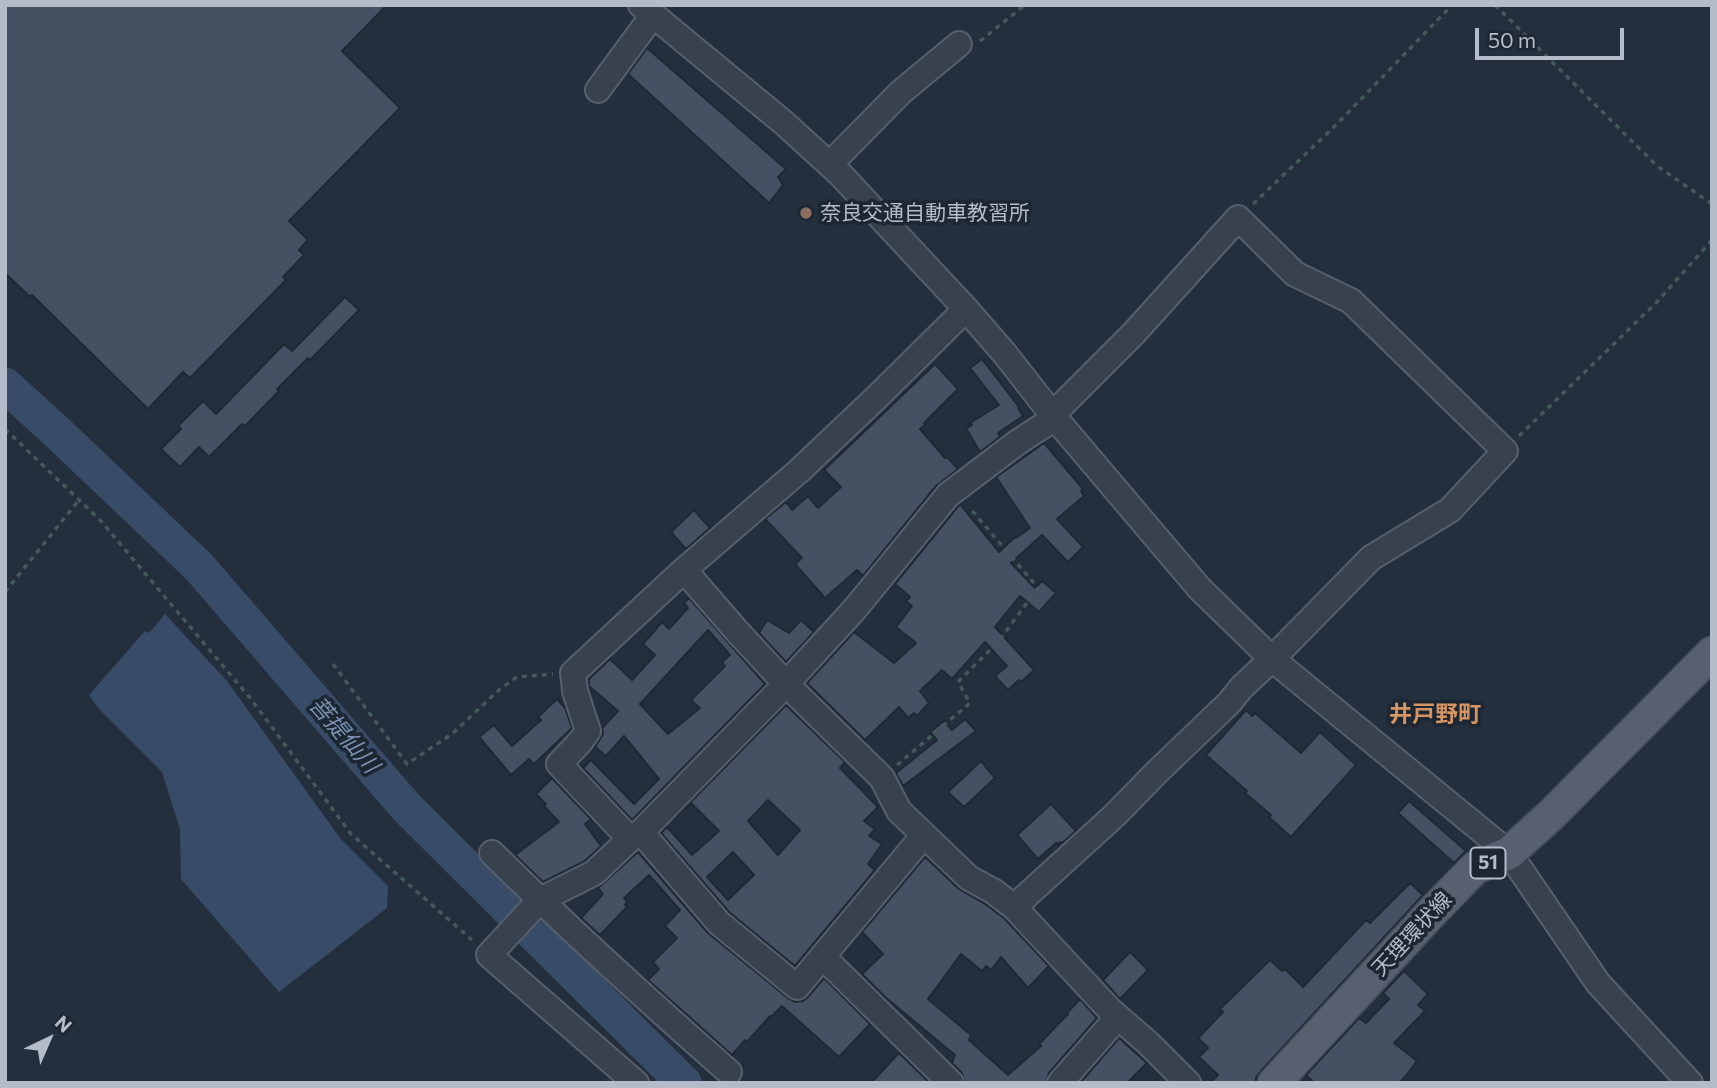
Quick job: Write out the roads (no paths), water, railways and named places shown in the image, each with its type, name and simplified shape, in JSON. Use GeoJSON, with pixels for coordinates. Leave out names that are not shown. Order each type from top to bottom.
{"type":"FeatureCollection","features":[{"type":"Feature","properties":{"kind":"main road","name":"天理環状線"},"geometry":{"type":"LineString","coordinates":[[1274,1083],[1475,869],[1509,853],[1551,815],[1712,653]]}},
{"type":"Feature","properties":{"kind":"street"},"geometry":{"type":"LineString","coordinates":[[598,90],[647,10],[830,164],[966,309],[1200,589],[1272,659],[1509,853],[1598,983],[1690,1083]]}},
{"type":"Feature","properties":{"kind":"street"},"geometry":{"type":"LineString","coordinates":[[830,164],[901,92],[959,44]]}},
{"type":"Feature","properties":{"kind":"street"},"geometry":{"type":"LineString","coordinates":[[636,1083],[491,952],[538,902],[594,873],[636,836],[786,684],[854,610],[948,495],[1053,416],[1134,333],[1238,218],[1295,274],[1350,301],[1505,451],[1450,510],[1371,558],[1115,815],[1014,907]]}},
{"type":"Feature","properties":{"kind":"street"},"geometry":{"type":"LineString","coordinates":[[924,835],[797,987],[719,923],[636,836],[559,764],[588,731],[575,691],[573,673],[684,570],[800,470],[966,309]]}},
{"type":"Feature","properties":{"kind":"street"},"geometry":{"type":"LineString","coordinates":[[684,570],[786,684],[882,778],[899,811],[969,878],[1014,907],[1118,1017],[1188,1083]]}},
{"type":"Feature","properties":{"kind":"street"},"geometry":{"type":"LineString","coordinates":[[492,853],[538,902],[729,1072]]}},
{"type":"Feature","properties":{"kind":"street"},"geometry":{"type":"LineString","coordinates":[[823,957],[951,1083]]}},
{"type":"Feature","properties":{"kind":"street"},"geometry":{"type":"LineString","coordinates":[[1060,1083],[1118,1017]]}},
{"type":"Feature","properties":{"kind":"water"},"geometry":{"type":"Polygon","coordinates":[[[165,614],[227,681],[340,838],[388,886],[387,908],[279,992],[181,879],[180,829],[162,772],[98,708],[89,695],[145,631],[149,633],[165,614]]]}},
{"type":"Feature","properties":{"kind":"waterway","name":"菩提仙川"},"geometry":{"type":"LineString","coordinates":[[5,385],[199,567],[407,808],[684,1083]]}},
{"type":"Feature","properties":{"kind":"place","name":"奈良交通自動車教習所"},"geometry":{"type":"Point","coordinates":[806,213]}},
{"type":"Feature","properties":{"kind":"district","name":"井戸野町"},"geometry":{"type":"Point","coordinates":[1435,714]}}]}
